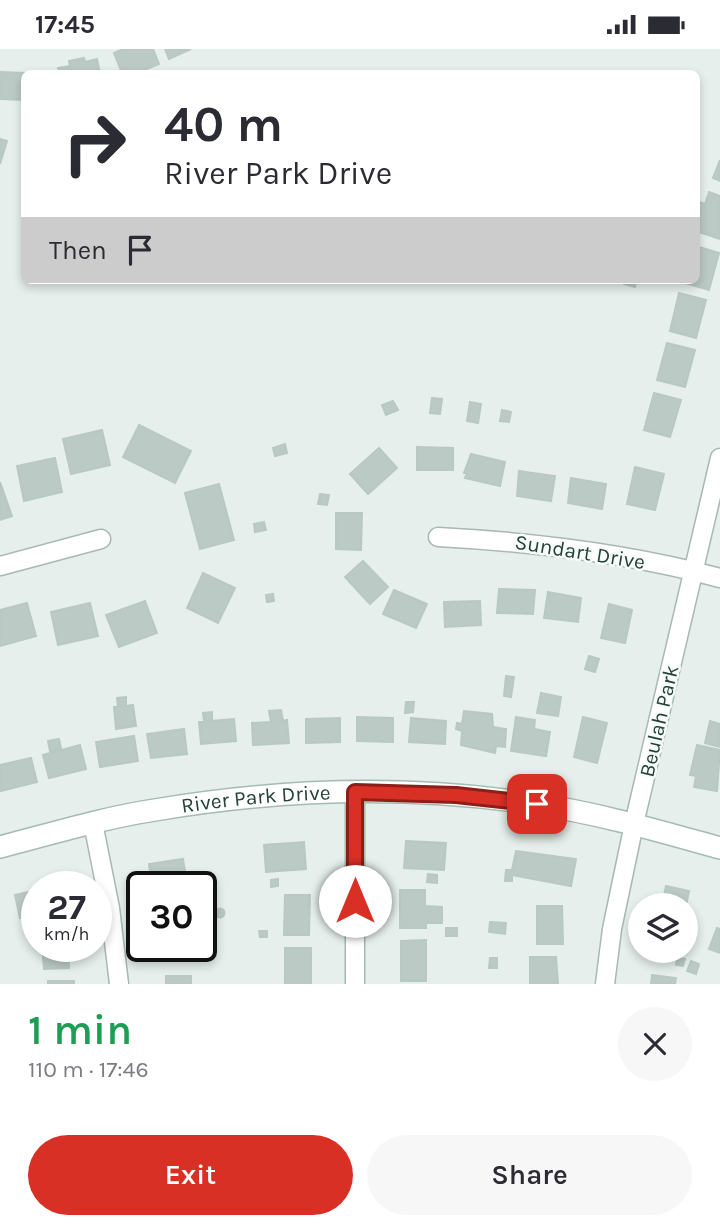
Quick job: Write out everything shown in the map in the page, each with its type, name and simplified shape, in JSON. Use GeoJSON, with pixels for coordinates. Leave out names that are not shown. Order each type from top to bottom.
{"type":"FeatureCollection","features":[{"type":"Feature","properties":{"kind":"street","name":"Beulah Park"},"geometry":{"type":"LineString","coordinates":[[605,984],[612,929],[634,824],[720,459]]}},
{"type":"Feature","properties":{"kind":"street","name":"Sundart Drive"},"geometry":{"type":"LineString","coordinates":[[438,537],[526,542],[574,548],[720,578]]}},
{"type":"Feature","properties":{"kind":"street"},"geometry":{"type":"LineString","coordinates":[[0,566],[101,539]]}},
{"type":"Feature","properties":{"kind":"street"},"geometry":{"type":"LineString","coordinates":[[355,792],[355,984]]}},
{"type":"Feature","properties":{"kind":"street","name":"River Park Drive"},"geometry":{"type":"LineString","coordinates":[[0,847],[93,823],[217,801],[355,792],[493,798],[634,824],[720,848]]}},
{"type":"Feature","properties":{"kind":"street"},"geometry":{"type":"LineString","coordinates":[[93,823],[110,908],[119,984]]}},
{"type":"Feature","properties":{"kind":"building"},"geometry":{"type":"Polygon","coordinates":[[[123,49],[153,49],[159,64],[144,70],[121,70],[114,53],[123,49]]]}},
{"type":"Feature","properties":{"kind":"building"},"geometry":{"type":"Polygon","coordinates":[[[165,49],[191,49],[169,59],[165,49]]]}},
{"type":"Feature","properties":{"kind":"building"},"geometry":{"type":"Polygon","coordinates":[[[84,58],[85,62],[97,59],[99,70],[58,70],[70,66],[69,61],[84,58]]]}},
{"type":"Feature","properties":{"kind":"building"},"geometry":{"type":"Polygon","coordinates":[[[0,72],[21,73],[21,100],[0,99],[0,72]]]}},
{"type":"Feature","properties":{"kind":"building"},"geometry":{"type":"Polygon","coordinates":[[[0,139],[7,141],[0,164],[0,139]]]}},
{"type":"Feature","properties":{"kind":"building"},"geometry":{"type":"Polygon","coordinates":[[[720,160],[720,181],[713,178],[720,160]]]}},
{"type":"Feature","properties":{"kind":"building"},"geometry":{"type":"Polygon","coordinates":[[[709,192],[720,196],[720,239],[700,232],[700,202],[705,204],[709,192]]]}},
{"type":"Feature","properties":{"kind":"building"},"geometry":{"type":"Polygon","coordinates":[[[700,247],[719,253],[709,290],[689,284],[700,284],[700,247]]]}},
{"type":"Feature","properties":{"kind":"building"},"geometry":{"type":"Polygon","coordinates":[[[679,293],[706,300],[696,338],[670,331],[679,293]]]}},
{"type":"Feature","properties":{"kind":"building"},"geometry":{"type":"Polygon","coordinates":[[[667,343],[695,350],[685,387],[657,380],[667,343]]]}},
{"type":"Feature","properties":{"kind":"building"},"geometry":{"type":"Polygon","coordinates":[[[654,393],[681,400],[670,437],[644,430],[654,393]]]}},
{"type":"Feature","properties":{"kind":"building"},"geometry":{"type":"Polygon","coordinates":[[[432,398],[442,399],[440,414],[430,413],[432,398]]]}},
{"type":"Feature","properties":{"kind":"building"},"geometry":{"type":"Polygon","coordinates":[[[393,401],[398,410],[386,415],[382,405],[393,401]]]}},
{"type":"Feature","properties":{"kind":"building"},"geometry":{"type":"Polygon","coordinates":[[[470,402],[481,404],[478,423],[467,421],[470,402]]]}},
{"type":"Feature","properties":{"kind":"building"},"geometry":{"type":"Polygon","coordinates":[[[502,410],[511,412],[509,422],[500,421],[502,410]]]}},
{"type":"Feature","properties":{"kind":"building"},"geometry":{"type":"Polygon","coordinates":[[[139,425],[191,451],[175,483],[123,457],[139,425]]]}},
{"type":"Feature","properties":{"kind":"building"},"geometry":{"type":"Polygon","coordinates":[[[102,430],[110,465],[71,474],[63,439],[102,430]]]}},
{"type":"Feature","properties":{"kind":"building"},"geometry":{"type":"Polygon","coordinates":[[[285,444],[287,453],[275,456],[273,448],[285,444]]]}},
{"type":"Feature","properties":{"kind":"building"},"geometry":{"type":"Polygon","coordinates":[[[417,447],[453,448],[453,470],[417,470],[417,447]]]}},
{"type":"Feature","properties":{"kind":"building"},"geometry":{"type":"Polygon","coordinates":[[[379,448],[397,468],[368,494],[350,474],[379,448]]]}},
{"type":"Feature","properties":{"kind":"building"},"geometry":{"type":"Polygon","coordinates":[[[471,454],[505,462],[500,486],[465,478],[467,473],[464,473],[471,454]]]}},
{"type":"Feature","properties":{"kind":"building"},"geometry":{"type":"Polygon","coordinates":[[[55,458],[62,492],[24,501],[17,466],[55,458]]]}},
{"type":"Feature","properties":{"kind":"building"},"geometry":{"type":"Polygon","coordinates":[[[635,467],[664,474],[655,510],[627,504],[635,467]]]}},
{"type":"Feature","properties":{"kind":"building"},"geometry":{"type":"Polygon","coordinates":[[[519,471],[555,476],[551,501],[517,496],[519,471]]]}},
{"type":"Feature","properties":{"kind":"building"},"geometry":{"type":"Polygon","coordinates":[[[571,478],[606,484],[602,509],[568,503],[571,478]]]}},
{"type":"Feature","properties":{"kind":"building"},"geometry":{"type":"Polygon","coordinates":[[[0,482],[12,516],[0,520],[0,482]]]}},
{"type":"Feature","properties":{"kind":"building"},"geometry":{"type":"Polygon","coordinates":[[[219,484],[234,540],[200,549],[185,493],[219,484]]]}},
{"type":"Feature","properties":{"kind":"building"},"geometry":{"type":"Polygon","coordinates":[[[320,494],[329,495],[327,505],[318,504],[320,494]]]}},
{"type":"Feature","properties":{"kind":"building"},"geometry":{"type":"Polygon","coordinates":[[[336,513],[362,513],[361,550],[336,549],[336,513]]]}},
{"type":"Feature","properties":{"kind":"building"},"geometry":{"type":"Polygon","coordinates":[[[264,522],[266,530],[255,532],[254,524],[264,522]]]}},
{"type":"Feature","properties":{"kind":"building"},"geometry":{"type":"Polygon","coordinates":[[[363,561],[388,587],[370,604],[345,577],[363,561]]]}},
{"type":"Feature","properties":{"kind":"building"},"geometry":{"type":"Polygon","coordinates":[[[203,573],[235,588],[218,623],[187,608],[203,573]]]}},
{"type":"Feature","properties":{"kind":"building"},"geometry":{"type":"Polygon","coordinates":[[[499,589],[535,590],[533,614],[497,613],[499,589]]]}},
{"type":"Feature","properties":{"kind":"building"},"geometry":{"type":"Polygon","coordinates":[[[394,590],[427,604],[416,628],[383,614],[394,590]]]}},
{"type":"Feature","properties":{"kind":"building"},"geometry":{"type":"Polygon","coordinates":[[[548,592],[581,598],[578,622],[544,618],[548,592]]]}},
{"type":"Feature","properties":{"kind":"building"},"geometry":{"type":"Polygon","coordinates":[[[273,594],[274,601],[267,602],[266,595],[273,594]]]}},
{"type":"Feature","properties":{"kind":"building"},"geometry":{"type":"Polygon","coordinates":[[[145,601],[157,633],[119,647],[106,615],[145,601]]]}},
{"type":"Feature","properties":{"kind":"building"},"geometry":{"type":"Polygon","coordinates":[[[480,601],[481,625],[445,627],[444,602],[480,601]]]}},
{"type":"Feature","properties":{"kind":"building"},"geometry":{"type":"Polygon","coordinates":[[[27,603],[36,636],[0,646],[0,610],[27,603]]]}},
{"type":"Feature","properties":{"kind":"building"},"geometry":{"type":"Polygon","coordinates":[[[90,603],[98,636],[58,645],[51,612],[90,603]]]}},
{"type":"Feature","properties":{"kind":"building"},"geometry":{"type":"Polygon","coordinates":[[[609,604],[632,610],[625,643],[601,638],[609,604]]]}},
{"type":"Feature","properties":{"kind":"building"},"geometry":{"type":"Polygon","coordinates":[[[589,656],[599,659],[595,672],[585,669],[589,656]]]}},
{"type":"Feature","properties":{"kind":"building"},"geometry":{"type":"Polygon","coordinates":[[[506,676],[514,677],[511,697],[504,696],[506,676]]]}},
{"type":"Feature","properties":{"kind":"building"},"geometry":{"type":"Polygon","coordinates":[[[541,693],[561,697],[558,716],[537,713],[541,693]]]}},
{"type":"Feature","properties":{"kind":"building"},"geometry":{"type":"Polygon","coordinates":[[[126,697],[126,706],[133,705],[136,726],[116,729],[114,707],[118,707],[117,698],[126,697]]]}},
{"type":"Feature","properties":{"kind":"building"},"geometry":{"type":"Polygon","coordinates":[[[406,702],[414,702],[413,712],[405,713],[406,702]]]}},
{"type":"Feature","properties":{"kind":"building"},"geometry":{"type":"Polygon","coordinates":[[[281,710],[283,721],[287,720],[289,743],[253,745],[252,723],[271,722],[269,711],[281,710]]]}},
{"type":"Feature","properties":{"kind":"building"},"geometry":{"type":"Polygon","coordinates":[[[464,711],[492,714],[493,727],[506,729],[505,747],[496,746],[495,753],[461,745],[462,731],[456,729],[457,723],[462,724],[464,711]]]}},
{"type":"Feature","properties":{"kind":"building"},"geometry":{"type":"Polygon","coordinates":[[[212,712],[212,720],[204,721],[203,713],[212,712]]]}},
{"type":"Feature","properties":{"kind":"building"},"geometry":{"type":"Polygon","coordinates":[[[357,717],[393,718],[393,742],[357,741],[357,717]]]}},
{"type":"Feature","properties":{"kind":"building"},"geometry":{"type":"Polygon","coordinates":[[[516,717],[535,720],[534,729],[550,732],[546,756],[511,751],[516,717]]]}},
{"type":"Feature","properties":{"kind":"building"},"geometry":{"type":"Polygon","coordinates":[[[583,717],[607,723],[597,763],[574,757],[583,717]]]}},
{"type":"Feature","properties":{"kind":"building"},"geometry":{"type":"Polygon","coordinates":[[[340,718],[340,742],[306,743],[306,719],[340,718]]]}},
{"type":"Feature","properties":{"kind":"building"},"geometry":{"type":"Polygon","coordinates":[[[411,718],[446,721],[445,744],[409,742],[411,718]]]}},
{"type":"Feature","properties":{"kind":"building"},"geometry":{"type":"Polygon","coordinates":[[[234,719],[236,741],[201,744],[199,722],[234,719]]]}},
{"type":"Feature","properties":{"kind":"building"},"geometry":{"type":"Polygon","coordinates":[[[710,721],[720,724],[720,747],[705,743],[710,721]]]}},
{"type":"Feature","properties":{"kind":"building"},"geometry":{"type":"Polygon","coordinates":[[[184,729],[187,754],[151,758],[147,734],[184,729]]]}},
{"type":"Feature","properties":{"kind":"building"},"geometry":{"type":"Polygon","coordinates":[[[134,736],[138,761],[100,767],[96,742],[134,736]]]}},
{"type":"Feature","properties":{"kind":"building"},"geometry":{"type":"Polygon","coordinates":[[[59,739],[61,749],[50,751],[48,741],[59,739]]]}},
{"type":"Feature","properties":{"kind":"building"},"geometry":{"type":"Polygon","coordinates":[[[80,745],[86,769],[49,778],[43,755],[80,745]]]}},
{"type":"Feature","properties":{"kind":"building"},"geometry":{"type":"Polygon","coordinates":[[[697,745],[720,750],[717,791],[694,787],[696,776],[690,775],[697,745]]]}},
{"type":"Feature","properties":{"kind":"building"},"geometry":{"type":"Polygon","coordinates":[[[31,758],[37,782],[1,791],[0,765],[31,758]]]}},
{"type":"Feature","properties":{"kind":"building"},"geometry":{"type":"Polygon","coordinates":[[[406,841],[446,843],[444,870],[404,868],[406,841]]]}},
{"type":"Feature","properties":{"kind":"building"},"geometry":{"type":"Polygon","coordinates":[[[304,842],[306,869],[266,872],[264,845],[304,842]]]}},
{"type":"Feature","properties":{"kind":"building"},"geometry":{"type":"Polygon","coordinates":[[[516,851],[576,859],[571,886],[512,875],[512,881],[505,881],[506,870],[512,870],[516,851]]]}},
{"type":"Feature","properties":{"kind":"building"},"geometry":{"type":"Polygon","coordinates":[[[183,859],[185,871],[150,871],[149,864],[183,859]]]}},
{"type":"Feature","properties":{"kind":"building"},"geometry":{"type":"Polygon","coordinates":[[[428,874],[437,875],[437,883],[427,882],[428,874]]]}},
{"type":"Feature","properties":{"kind":"building"},"geometry":{"type":"Polygon","coordinates":[[[278,879],[278,886],[271,887],[271,880],[278,879]]]}},
{"type":"Feature","properties":{"kind":"building"},"geometry":{"type":"Polygon","coordinates":[[[666,886],[689,891],[689,893],[665,893],[666,886]]]}},
{"type":"Feature","properties":{"kind":"building"},"geometry":{"type":"Polygon","coordinates":[[[400,890],[425,890],[425,906],[442,907],[442,923],[426,923],[426,928],[400,928],[400,890]]]}},
{"type":"Feature","properties":{"kind":"building"},"geometry":{"type":"Polygon","coordinates":[[[21,894],[21,918],[20,918],[15,895],[21,894]]]}},
{"type":"Feature","properties":{"kind":"building"},"geometry":{"type":"Polygon","coordinates":[[[285,895],[310,895],[309,935],[284,935],[285,895]]]}},
{"type":"Feature","properties":{"kind":"building"},"geometry":{"type":"Polygon","coordinates":[[[537,906],[562,906],[563,944],[537,944],[537,906]]]}},
{"type":"Feature","properties":{"kind":"building"},"geometry":{"type":"Polygon","coordinates":[[[217,910],[223,910],[225,913],[220,918],[217,916],[217,910]]]}},
{"type":"Feature","properties":{"kind":"building"},"geometry":{"type":"Polygon","coordinates":[[[490,922],[506,923],[505,934],[489,932],[490,922]]]}},
{"type":"Feature","properties":{"kind":"building"},"geometry":{"type":"Polygon","coordinates":[[[446,928],[457,928],[457,936],[446,936],[446,928]]]}},
{"type":"Feature","properties":{"kind":"building"},"geometry":{"type":"Polygon","coordinates":[[[717,928],[720,929],[720,953],[709,949],[717,928]]]}},
{"type":"Feature","properties":{"kind":"building"},"geometry":{"type":"Polygon","coordinates":[[[259,931],[267,931],[267,937],[260,937],[259,931]]]}},
{"type":"Feature","properties":{"kind":"building"},"geometry":{"type":"Polygon","coordinates":[[[426,940],[426,981],[401,981],[401,941],[426,940]]]}},
{"type":"Feature","properties":{"kind":"building"},"geometry":{"type":"Polygon","coordinates":[[[285,948],[311,948],[311,984],[285,984],[285,948]]]}},
{"type":"Feature","properties":{"kind":"building"},"geometry":{"type":"Polygon","coordinates":[[[530,957],[556,957],[558,984],[530,984],[530,957]]]}},
{"type":"Feature","properties":{"kind":"building"},"geometry":{"type":"Polygon","coordinates":[[[490,958],[497,958],[497,968],[489,968],[490,958]]]}},
{"type":"Feature","properties":{"kind":"building"},"geometry":{"type":"Polygon","coordinates":[[[43,962],[69,962],[69,968],[44,969],[43,962]]]}},
{"type":"Feature","properties":{"kind":"building"},"geometry":{"type":"Polygon","coordinates":[[[690,963],[699,964],[696,974],[687,971],[690,963]]]}},
{"type":"Feature","properties":{"kind":"building"},"geometry":{"type":"Polygon","coordinates":[[[652,975],[676,978],[675,984],[651,984],[652,975]]]}},
{"type":"Feature","properties":{"kind":"building"},"geometry":{"type":"Polygon","coordinates":[[[166,976],[191,976],[191,984],[166,984],[166,976]]]}},
{"type":"Feature","properties":{"kind":"building"},"geometry":{"type":"Polygon","coordinates":[[[48,981],[74,981],[74,984],[48,984],[48,981]]]}},
{"type":"Feature","properties":{"kind":"route"},"geometry":{"type":"LineString","coordinates":[[355,901],[355,792],[456,795],[537,804]]}}]}
